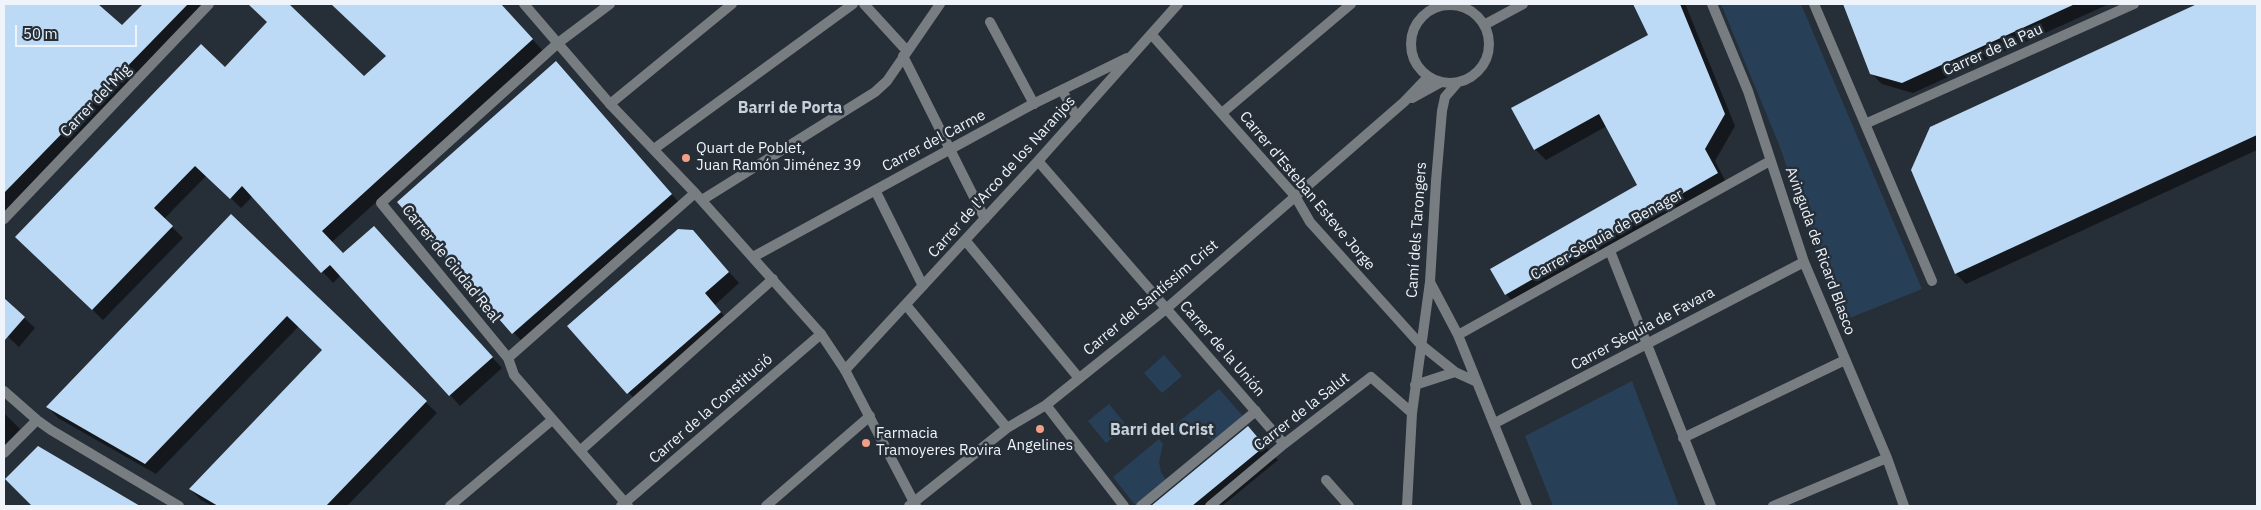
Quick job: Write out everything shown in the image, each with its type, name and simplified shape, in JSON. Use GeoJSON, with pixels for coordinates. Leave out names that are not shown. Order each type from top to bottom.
{"type":"FeatureCollection","features":[{"type":"Feature","properties":{"kind":"street","name":"Carrer del Mig"},"geometry":{"type":"LineString","coordinates":[[4,219],[209,4]]}},
{"type":"Feature","properties":{"kind":"street"},"geometry":{"type":"LineString","coordinates":[[524,4],[610,104],[654,149],[821,334],[845,370],[870,416],[913,505]]}},
{"type":"Feature","properties":{"kind":"street"},"geometry":{"type":"LineString","coordinates":[[558,43],[610,4]]}},
{"type":"Feature","properties":{"kind":"street"},"geometry":{"type":"LineString","coordinates":[[610,104],[732,4]]}},
{"type":"Feature","properties":{"kind":"street"},"geometry":{"type":"LineString","coordinates":[[654,149],[853,4]]}},
{"type":"Feature","properties":{"kind":"street"},"geometry":{"type":"LineString","coordinates":[[864,4],[905,53],[985,219]]}},
{"type":"Feature","properties":{"kind":"street"},"geometry":{"type":"LineString","coordinates":[[508,358],[698,197],[875,92],[887,81],[940,4]]}},
{"type":"Feature","properties":{"kind":"street","name":"Carrer de l'Arco de los Naranjos"},"geometry":{"type":"LineString","coordinates":[[845,370],[1038,161],[1178,4]]}},
{"type":"Feature","properties":{"kind":"street","name":"Carrer d'Esteban Esteve Jorge"},"geometry":{"type":"LineString","coordinates":[[1222,113],[1351,4]]}},
{"type":"Feature","properties":{"kind":"street"},"geometry":{"type":"LineString","coordinates":[[1484,25],[1523,4]]}},
{"type":"Feature","properties":{"kind":"street","name":"Avinguda de Ricard Blasco"},"geometry":{"type":"LineString","coordinates":[[1712,4],[1748,91],[1804,262],[1887,458],[1904,506]]}},
{"type":"Feature","properties":{"kind":"street"},"geometry":{"type":"LineString","coordinates":[[1814,4],[1932,281]]}},
{"type":"Feature","properties":{"kind":"street","name":"Carrer de la Pau"},"geometry":{"type":"LineString","coordinates":[[1865,124],[2134,4]]}},
{"type":"Feature","properties":{"kind":"street"},"geometry":{"type":"LineString","coordinates":[[1452,5],[1462,7],[1471,11],[1484,25],[1489,43],[1485,60],[1474,75],[1458,82],[1441,82],[1428,77],[1415,62],[1411,42],[1417,22],[1433,6],[1452,5]]}},
{"type":"Feature","properties":{"kind":"street"},"geometry":{"type":"LineString","coordinates":[[990,22],[1034,104]]}},
{"type":"Feature","properties":{"kind":"street","name":"Carrer d'Esteban Esteve Jorge"},"geometry":{"type":"LineString","coordinates":[[1152,35],[1295,196],[1310,222],[1420,344],[1455,372]]}},
{"type":"Feature","properties":{"kind":"street","name":"Carrer de Ciudad Real"},"geometry":{"type":"LineString","coordinates":[[558,43],[381,203],[508,358],[514,375],[552,420],[581,450],[624,505]]}},
{"type":"Feature","properties":{"kind":"street","name":"Carrer del Carme"},"geometry":{"type":"LineString","coordinates":[[752,257],[1034,104],[1132,55]]}},
{"type":"Feature","properties":{"kind":"street","name":"Carrer del Santíssim Crist"},"geometry":{"type":"LineString","coordinates":[[913,505],[1007,428],[1046,405],[1078,377],[1167,308],[1404,102],[1428,77]]}},
{"type":"Feature","properties":{"kind":"street","name":"Carrer del Santíssim Crist"},"geometry":{"type":"LineString","coordinates":[[1404,102],[1441,82]]}},
{"type":"Feature","properties":{"kind":"street","name":"Camí dels Tarongers"},"geometry":{"type":"LineString","coordinates":[[1407,506],[1412,413],[1430,282],[1442,111],[1445,96],[1458,82]]}},
{"type":"Feature","properties":{"kind":"street"},"geometry":{"type":"LineString","coordinates":[[1062,90],[1077,118]]}},
{"type":"Feature","properties":{"kind":"street","name":"Carrer de la Unión"},"geometry":{"type":"LineString","coordinates":[[1038,161],[1284,444]]}},
{"type":"Feature","properties":{"kind":"street","name":"Carrer Sèquia de Benager"},"geometry":{"type":"LineString","coordinates":[[1458,335],[1770,161]]}},
{"type":"Feature","properties":{"kind":"street"},"geometry":{"type":"LineString","coordinates":[[876,190],[923,286]]}},
{"type":"Feature","properties":{"kind":"street"},"geometry":{"type":"LineString","coordinates":[[965,240],[1078,377]]}},
{"type":"Feature","properties":{"kind":"street"},"geometry":{"type":"LineString","coordinates":[[1610,251],[1682,438],[1711,506]]}},
{"type":"Feature","properties":{"kind":"street","name":"Carrer Sèquia de Favara"},"geometry":{"type":"LineString","coordinates":[[1495,424],[1804,262]]}},
{"type":"Feature","properties":{"kind":"street"},"geometry":{"type":"LineString","coordinates":[[581,450],[773,279]]}},
{"type":"Feature","properties":{"kind":"street"},"geometry":{"type":"LineString","coordinates":[[1430,282],[1458,335],[1527,506]]}},
{"type":"Feature","properties":{"kind":"street"},"geometry":{"type":"LineString","coordinates":[[906,305],[1007,428]]}},
{"type":"Feature","properties":{"kind":"street","name":"Carrer de la Constitució"},"geometry":{"type":"LineString","coordinates":[[624,505],[821,334]]}},
{"type":"Feature","properties":{"kind":"street"},"geometry":{"type":"LineString","coordinates":[[1682,438],[1845,360]]}},
{"type":"Feature","properties":{"kind":"street"},"geometry":{"type":"LineString","coordinates":[[1415,385],[1455,372],[1477,382]]}},
{"type":"Feature","properties":{"kind":"street","name":"Carrer de la Salut"},"geometry":{"type":"LineString","coordinates":[[1217,504],[1284,444],[1371,377],[1412,413]]}},
{"type":"Feature","properties":{"kind":"street"},"geometry":{"type":"LineString","coordinates":[[4,391],[37,420],[178,506]]}},
{"type":"Feature","properties":{"kind":"street"},"geometry":{"type":"LineString","coordinates":[[1046,405],[1124,506]]}},
{"type":"Feature","properties":{"kind":"street"},"geometry":{"type":"LineString","coordinates":[[1141,506],[1256,411]]}},
{"type":"Feature","properties":{"kind":"street"},"geometry":{"type":"LineString","coordinates":[[766,506],[870,416]]}},
{"type":"Feature","properties":{"kind":"street"},"geometry":{"type":"LineString","coordinates":[[4,453],[37,420]]}},
{"type":"Feature","properties":{"kind":"street"},"geometry":{"type":"LineString","coordinates":[[450,506],[552,420]]}},
{"type":"Feature","properties":{"kind":"street"},"geometry":{"type":"LineString","coordinates":[[1773,506],[1887,458]]}},
{"type":"Feature","properties":{"kind":"street"},"geometry":{"type":"LineString","coordinates":[[1326,480],[1349,506]]}},
{"type":"Feature","properties":{"kind":"shaded area"},"geometry":{"type":"Polygon","coordinates":[[[1721,4],[1801,4],[1922,289],[1842,321],[1813,245],[1780,147],[1721,4]]]}},
{"type":"Feature","properties":{"kind":"shaded area"},"geometry":{"type":"Polygon","coordinates":[[[1164,355],[1182,376],[1162,393],[1144,373],[1164,355]]]}},
{"type":"Feature","properties":{"kind":"shaded area"},"geometry":{"type":"Polygon","coordinates":[[[1632,381],[1679,506],[1553,506],[1525,436],[1632,381]]]}},
{"type":"Feature","properties":{"kind":"shaded area"},"geometry":{"type":"Polygon","coordinates":[[[1219,389],[1243,416],[1212,441],[1205,435],[1196,432],[1186,431],[1174,434],[1170,429],[1219,389]]]}},
{"type":"Feature","properties":{"kind":"shaded area"},"geometry":{"type":"Polygon","coordinates":[[[1109,404],[1127,426],[1106,443],[1088,421],[1109,404]]]}},
{"type":"Feature","properties":{"kind":"shaded area"},"geometry":{"type":"Polygon","coordinates":[[[1159,439],[1163,444],[1159,462],[1161,472],[1166,480],[1135,505],[1113,477],[1159,439]]]}},
{"type":"Feature","properties":{"kind":"building"},"geometry":{"type":"Polygon","coordinates":[[[4,4],[98,4],[122,25],[143,4],[188,4],[4,193],[4,4]]]}},
{"type":"Feature","properties":{"kind":"building"},"geometry":{"type":"Polygon","coordinates":[[[248,4],[289,4],[364,76],[386,56],[331,4],[501,4],[533,39],[322,231],[343,253],[374,226],[493,357],[449,396],[330,265],[321,273],[242,186],[230,199],[195,166],[154,208],[173,226],[92,310],[15,237],[201,44],[225,67],[267,22],[248,4]]]}},
{"type":"Feature","properties":{"kind":"building"},"geometry":{"type":"Polygon","coordinates":[[[1633,4],[1680,4],[1725,114],[1705,149],[1718,173],[1505,295],[1490,269],[1637,185],[1599,114],[1534,150],[1511,108],[1648,35],[1633,4]]]}},
{"type":"Feature","properties":{"kind":"building"},"geometry":{"type":"Polygon","coordinates":[[[1843,4],[2075,4],[1902,83],[1870,74],[1843,4]]]}},
{"type":"Feature","properties":{"kind":"building"},"geometry":{"type":"Polygon","coordinates":[[[2197,4],[2257,4],[2257,135],[1955,274],[1911,170],[1930,127],[2197,4]]]}},
{"type":"Feature","properties":{"kind":"building"},"geometry":{"type":"Polygon","coordinates":[[[556,61],[672,194],[512,334],[397,202],[556,61]]]}},
{"type":"Feature","properties":{"kind":"building"},"geometry":{"type":"Polygon","coordinates":[[[231,214],[427,401],[326,506],[218,506],[189,489],[322,350],[287,316],[145,464],[46,407],[231,214]]]}},
{"type":"Feature","properties":{"kind":"building"},"geometry":{"type":"Polygon","coordinates":[[[678,229],[693,230],[729,272],[705,293],[721,312],[627,394],[567,326],[678,229]]]}},
{"type":"Feature","properties":{"kind":"building"},"geometry":{"type":"Polygon","coordinates":[[[4,298],[25,317],[4,341],[4,298]]]}},
{"type":"Feature","properties":{"kind":"building"},"geometry":{"type":"Polygon","coordinates":[[[1248,426],[1265,446],[1192,506],[1151,506],[1248,426]]]}},
{"type":"Feature","properties":{"kind":"building"},"geometry":{"type":"Polygon","coordinates":[[[38,446],[140,506],[32,506],[5,479],[38,446]]]}},
{"type":"Feature","properties":{"kind":"place","name":"Quart de Poblet, Juan Ramón Jiménez 39"},"geometry":{"type":"Point","coordinates":[686,158]}},
{"type":"Feature","properties":{"kind":"place","name":"Angelines"},"geometry":{"type":"Point","coordinates":[1040,429]}},
{"type":"Feature","properties":{"kind":"place","name":"Farmacia Tramoyeres Rovira"},"geometry":{"type":"Point","coordinates":[866,443]}},
{"type":"Feature","properties":{"kind":"district","name":"Barri de Porta"},"geometry":{"type":"Point","coordinates":[790,108]}},
{"type":"Feature","properties":{"kind":"district","name":"Barri del Crist"},"geometry":{"type":"Point","coordinates":[1162,430]}}]}
